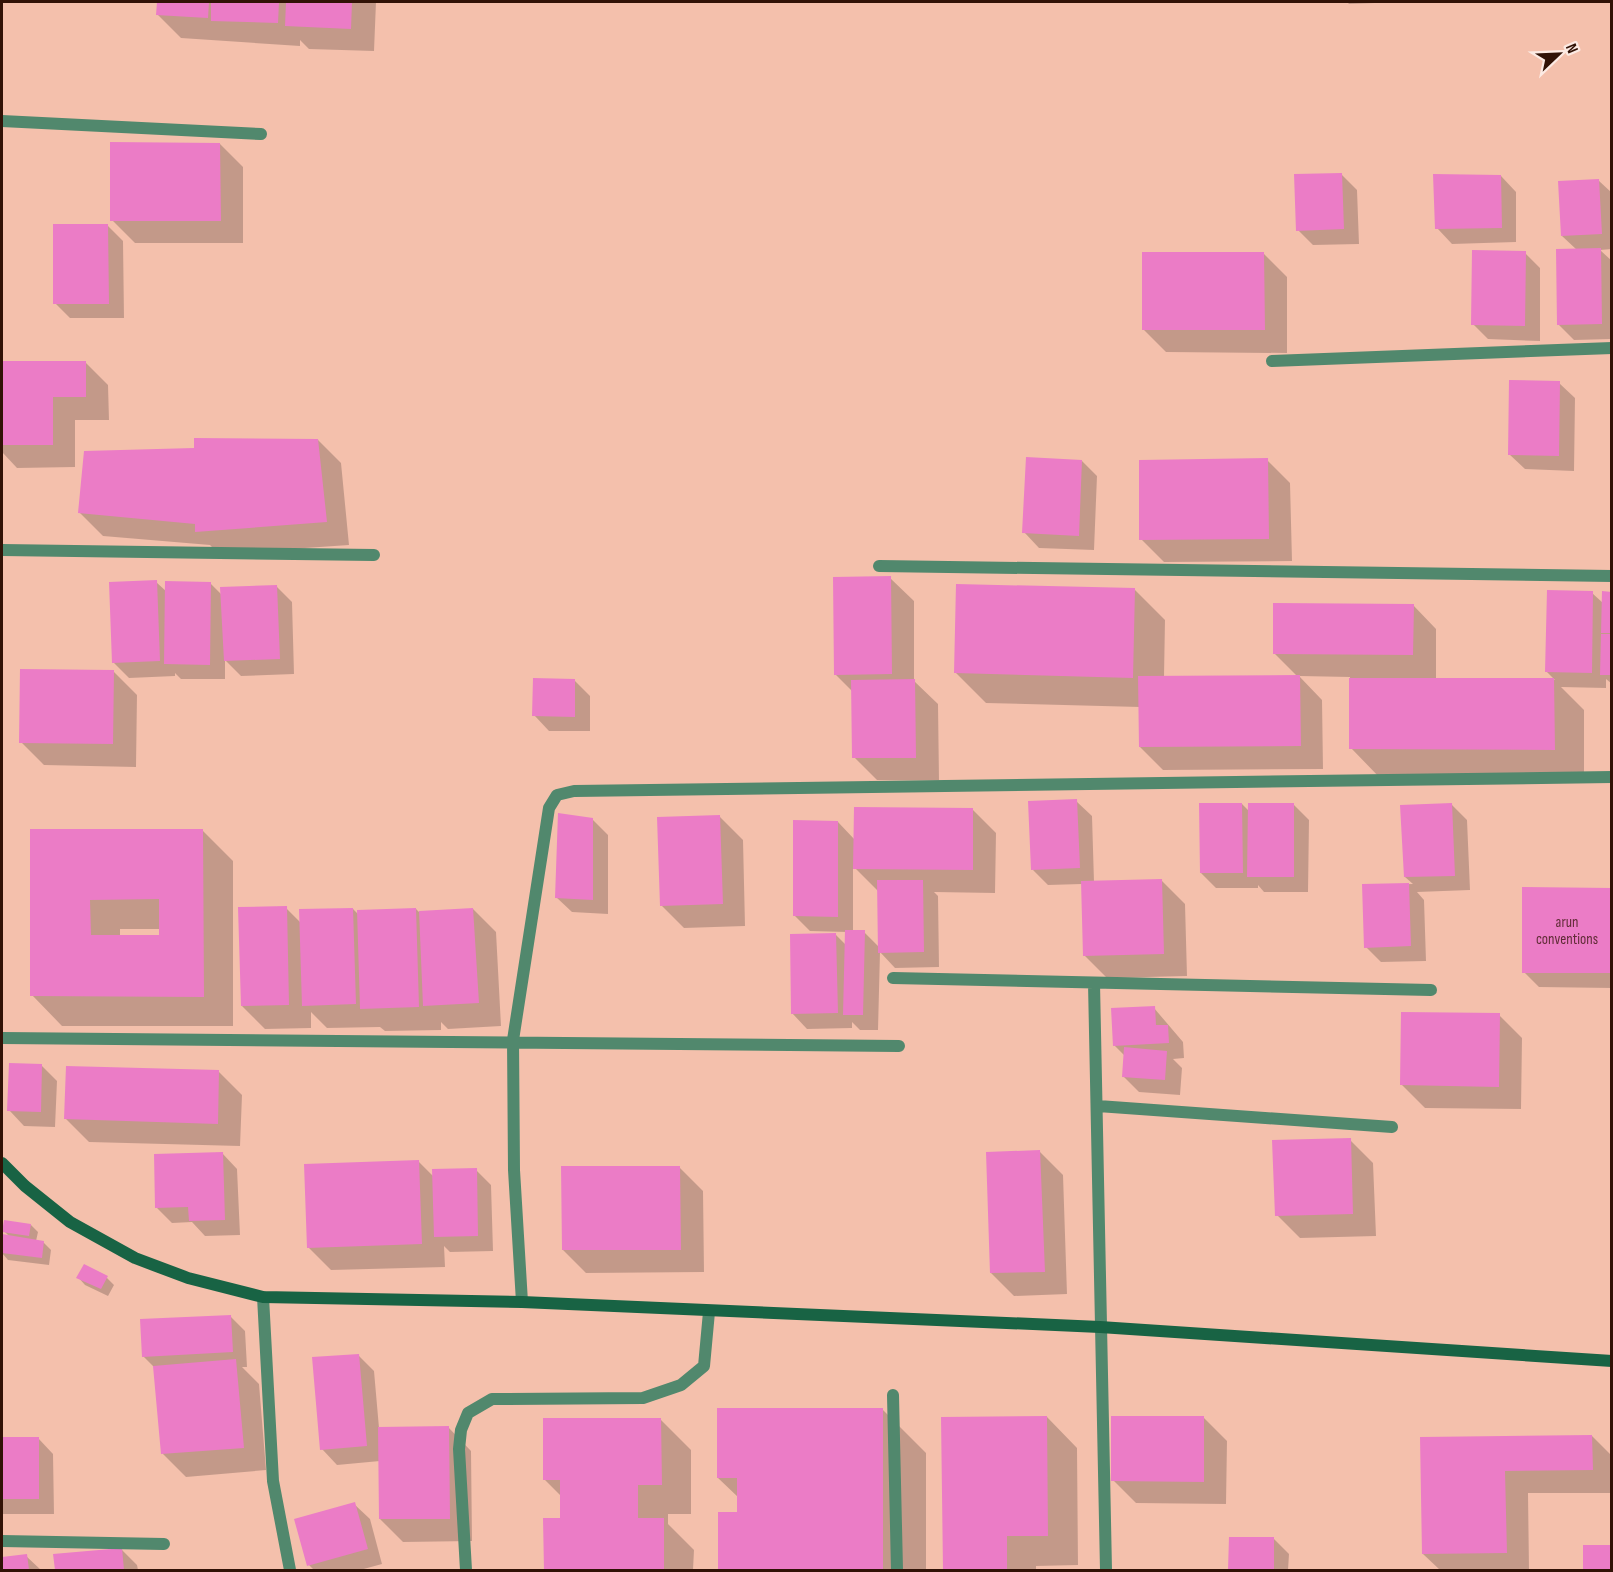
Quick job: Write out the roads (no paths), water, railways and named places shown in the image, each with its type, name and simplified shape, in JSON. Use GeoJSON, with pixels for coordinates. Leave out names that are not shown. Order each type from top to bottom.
{"type":"FeatureCollection","features":[{"type":"Feature","properties":{"kind":"street"},"geometry":{"type":"LineString","coordinates":[[2,121],[261,134]]}},
{"type":"Feature","properties":{"kind":"street"},"geometry":{"type":"LineString","coordinates":[[1272,361],[1611,348]]}},
{"type":"Feature","properties":{"kind":"street"},"geometry":{"type":"LineString","coordinates":[[2,550],[375,555]]}},
{"type":"Feature","properties":{"kind":"street"},"geometry":{"type":"LineString","coordinates":[[879,566],[1611,576]]}},
{"type":"Feature","properties":{"kind":"street"},"geometry":{"type":"LineString","coordinates":[[522,1302],[514,1170],[513,1040],[549,808],[557,795],[565,792],[1611,777]]}},
{"type":"Feature","properties":{"kind":"street"},"geometry":{"type":"LineString","coordinates":[[893,978],[1431,990]]}},
{"type":"Feature","properties":{"kind":"street"},"geometry":{"type":"LineString","coordinates":[[1094,983],[1106,1570]]}},
{"type":"Feature","properties":{"kind":"street"},"geometry":{"type":"LineString","coordinates":[[2,1038],[350,1042],[513,1040],[899,1046]]}},
{"type":"Feature","properties":{"kind":"street"},"geometry":{"type":"LineString","coordinates":[[1098,1106],[1392,1126]]}},
{"type":"Feature","properties":{"kind":"street"},"geometry":{"type":"LineString","coordinates":[[2,1163],[25,1186],[70,1222],[135,1258],[188,1278],[263,1297],[522,1302],[708,1312],[1101,1327],[1611,1361]]}},
{"type":"Feature","properties":{"kind":"street"},"geometry":{"type":"LineString","coordinates":[[263,1297],[273,1481],[290,1570]]}},
{"type":"Feature","properties":{"kind":"street"},"geometry":{"type":"LineString","coordinates":[[466,1570],[459,1449],[461,1430],[468,1413],[492,1399],[643,1398],[681,1385],[704,1366],[708,1312]]}},
{"type":"Feature","properties":{"kind":"street"},"geometry":{"type":"LineString","coordinates":[[894,1395],[897,1570]]}},
{"type":"Feature","properties":{"kind":"street"},"geometry":{"type":"LineString","coordinates":[[2,1541],[164,1544]]}}]}
